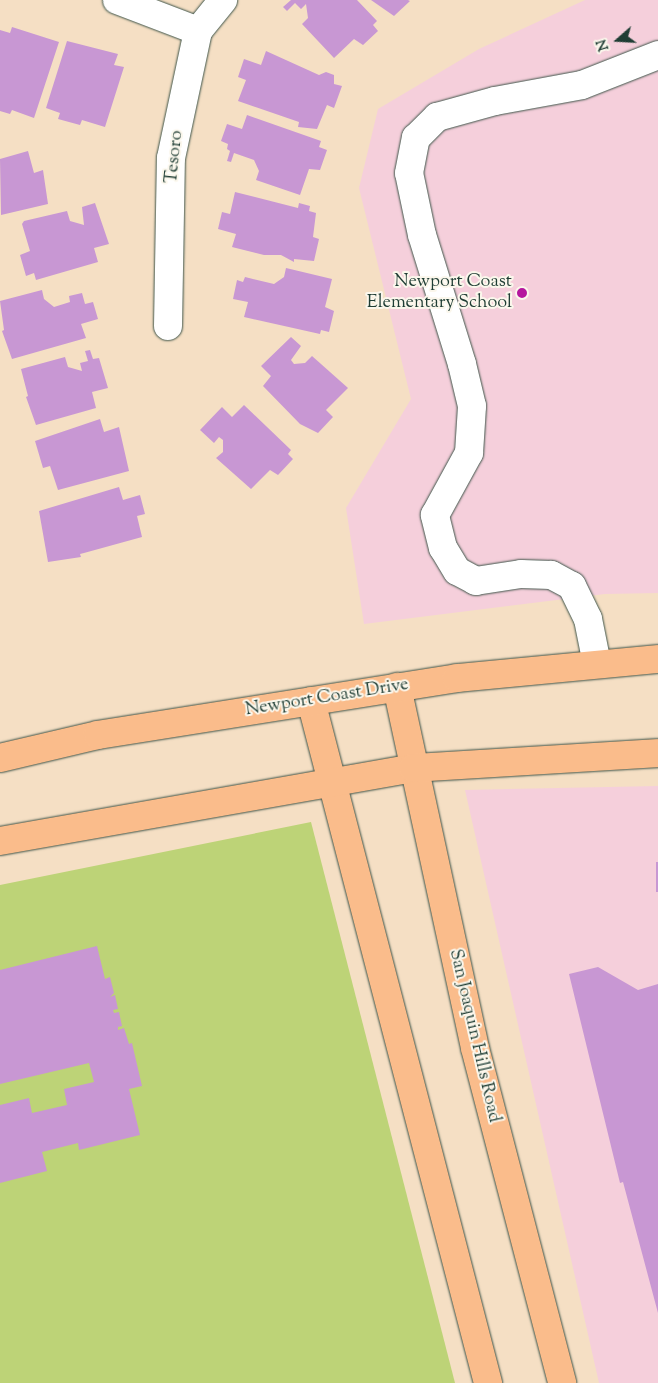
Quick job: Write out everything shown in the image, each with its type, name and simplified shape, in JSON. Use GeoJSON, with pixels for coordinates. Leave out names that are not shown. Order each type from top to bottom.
{"type":"FeatureCollection","features":[{"type":"Feature","properties":{"kind":"main road","name":"Newport Coast Drive"},"geometry":{"type":"LineString","coordinates":[[0,758],[98,735],[456,678],[658,659]]}},
{"type":"Feature","properties":{"kind":"main road","name":"San Joaquin Hills Road"},"geometry":{"type":"LineString","coordinates":[[397,687],[474,1048],[562,1383]]}},
{"type":"Feature","properties":{"kind":"main road"},"geometry":{"type":"LineString","coordinates":[[311,701],[488,1383]]}},
{"type":"Feature","properties":{"kind":"main road"},"geometry":{"type":"LineString","coordinates":[[0,841],[331,780],[413,768],[658,753]]}},
{"type":"Feature","properties":{"kind":"street"},"geometry":{"type":"LineString","coordinates":[[118,0],[198,31]]}},
{"type":"Feature","properties":{"kind":"street","name":"Tesoro"},"geometry":{"type":"LineString","coordinates":[[168,326],[172,158],[198,31],[223,0]]}},
{"type":"Feature","properties":{"kind":"street"},"geometry":{"type":"LineString","coordinates":[[597,664],[588,619],[572,586],[551,575],[521,574],[476,581],[457,571],[443,548],[435,515],[469,453],[472,406],[462,364],[422,235],[409,173],[416,138],[437,118],[495,101],[582,85],[658,55]]}},
{"type":"Feature","properties":{"kind":"shaded area","name":"Newport Coast Elementary School"},"geometry":{"type":"Polygon","coordinates":[[[585,0],[658,0],[658,593],[605,594],[364,624],[346,508],[411,399],[359,188],[378,109],[479,49],[585,0]]]}},
{"type":"Feature","properties":{"kind":"shaded area"},"geometry":{"type":"Polygon","coordinates":[[[658,786],[658,1383],[599,1383],[465,790],[658,786]]]}},
{"type":"Feature","properties":{"kind":"green space"},"geometry":{"type":"Polygon","coordinates":[[[311,822],[455,1383],[0,1383],[0,885],[311,822]]]}},
{"type":"Feature","properties":{"kind":"building"},"geometry":{"type":"Polygon","coordinates":[[[291,0],[357,0],[377,21],[373,25],[378,31],[363,45],[354,39],[334,58],[302,24],[308,18],[306,4],[301,9],[295,3],[287,11],[283,7],[291,0]]]}},
{"type":"Feature","properties":{"kind":"building"},"geometry":{"type":"Polygon","coordinates":[[[371,0],[408,0],[410,1],[394,16],[371,0]]]}},
{"type":"Feature","properties":{"kind":"building"},"geometry":{"type":"Polygon","coordinates":[[[12,27],[59,42],[34,118],[12,110],[10,114],[0,111],[0,30],[10,33],[12,27]]]}},
{"type":"Feature","properties":{"kind":"building"},"geometry":{"type":"Polygon","coordinates":[[[67,41],[118,54],[114,65],[124,67],[105,127],[82,120],[80,125],[58,119],[60,113],[46,108],[67,41]]]}},
{"type":"Feature","properties":{"kind":"building"},"geometry":{"type":"Polygon","coordinates":[[[266,51],[319,75],[326,72],[334,75],[334,84],[342,86],[334,108],[327,105],[317,129],[298,127],[299,122],[238,101],[246,80],[238,77],[244,59],[261,65],[266,51]]]}},
{"type":"Feature","properties":{"kind":"building"},"geometry":{"type":"Polygon","coordinates":[[[247,115],[321,141],[319,147],[327,150],[320,170],[309,169],[300,195],[256,180],[259,171],[254,160],[234,153],[231,162],[227,161],[230,151],[227,149],[228,144],[221,141],[227,124],[242,129],[247,115]]]}},
{"type":"Feature","properties":{"kind":"building"},"geometry":{"type":"Polygon","coordinates":[[[28,151],[34,173],[43,170],[48,204],[1,215],[0,159],[28,151]]]}},
{"type":"Feature","properties":{"kind":"building"},"geometry":{"type":"Polygon","coordinates":[[[235,192],[298,208],[299,203],[310,206],[309,211],[316,213],[313,237],[319,239],[314,261],[294,259],[294,262],[281,255],[264,255],[232,247],[236,234],[218,229],[222,212],[230,214],[235,192]]]}},
{"type":"Feature","properties":{"kind":"building"},"geometry":{"type":"Polygon","coordinates":[[[95,203],[109,244],[94,248],[98,262],[36,280],[34,273],[26,276],[20,255],[30,251],[22,224],[24,221],[67,211],[70,221],[84,225],[82,207],[95,203]]]}},
{"type":"Feature","properties":{"kind":"building"},"geometry":{"type":"Polygon","coordinates":[[[286,268],[332,279],[325,307],[334,311],[329,332],[321,330],[320,334],[244,317],[248,302],[233,299],[237,280],[243,282],[245,277],[274,284],[284,277],[286,268]]]}},
{"type":"Feature","properties":{"kind":"building"},"geometry":{"type":"Polygon","coordinates":[[[42,290],[44,299],[54,307],[70,302],[69,296],[82,293],[85,304],[93,302],[98,319],[81,324],[86,338],[12,359],[2,331],[4,330],[0,301],[42,290]]]}},
{"type":"Feature","properties":{"kind":"building"},"geometry":{"type":"Polygon","coordinates":[[[291,337],[301,346],[291,360],[294,364],[305,363],[312,356],[348,388],[326,410],[333,417],[318,433],[300,424],[263,386],[271,376],[261,366],[291,337]]]}},
{"type":"Feature","properties":{"kind":"building"},"geometry":{"type":"Polygon","coordinates":[[[90,350],[93,359],[99,358],[108,388],[92,392],[96,408],[36,425],[26,397],[28,396],[21,369],[65,357],[68,367],[82,371],[80,363],[88,361],[85,351],[90,350]]]}},
{"type":"Feature","properties":{"kind":"building"},"geometry":{"type":"Polygon","coordinates":[[[244,405],[291,450],[288,454],[293,459],[278,475],[270,470],[251,489],[216,458],[223,452],[223,440],[219,437],[214,443],[200,430],[222,407],[232,417],[244,405]]]}},
{"type":"Feature","properties":{"kind":"building"},"geometry":{"type":"Polygon","coordinates":[[[100,419],[104,432],[119,427],[129,471],[58,490],[50,466],[43,468],[35,441],[100,419]]]}},
{"type":"Feature","properties":{"kind":"building"},"geometry":{"type":"Polygon","coordinates":[[[119,487],[123,500],[140,495],[145,514],[137,516],[142,537],[80,554],[81,557],[48,562],[39,511],[119,487]]]}},
{"type":"Feature","properties":{"kind":"building"},"geometry":{"type":"Polygon","coordinates":[[[656,862],[658,862],[658,892],[656,892],[656,862]]]}},
{"type":"Feature","properties":{"kind":"building"},"geometry":{"type":"Polygon","coordinates":[[[97,946],[105,979],[110,977],[114,993],[110,997],[115,995],[118,1009],[113,1010],[114,1013],[119,1012],[122,1026],[118,1027],[118,1030],[124,1028],[129,1044],[132,1043],[142,1086],[129,1089],[140,1135],[79,1150],[78,1143],[42,1152],[47,1171],[0,1183],[0,1105],[29,1098],[32,1113],[67,1105],[64,1089],[94,1082],[89,1063],[0,1084],[0,970],[97,946]]]}},
{"type":"Feature","properties":{"kind":"building"},"geometry":{"type":"Polygon","coordinates":[[[598,967],[638,990],[658,984],[658,1313],[623,1182],[620,1183],[569,974],[598,967]]]}},
{"type":"Feature","properties":{"kind":"place","name":"Newport Coast Elementary School"},"geometry":{"type":"Point","coordinates":[522,293]}}]}
